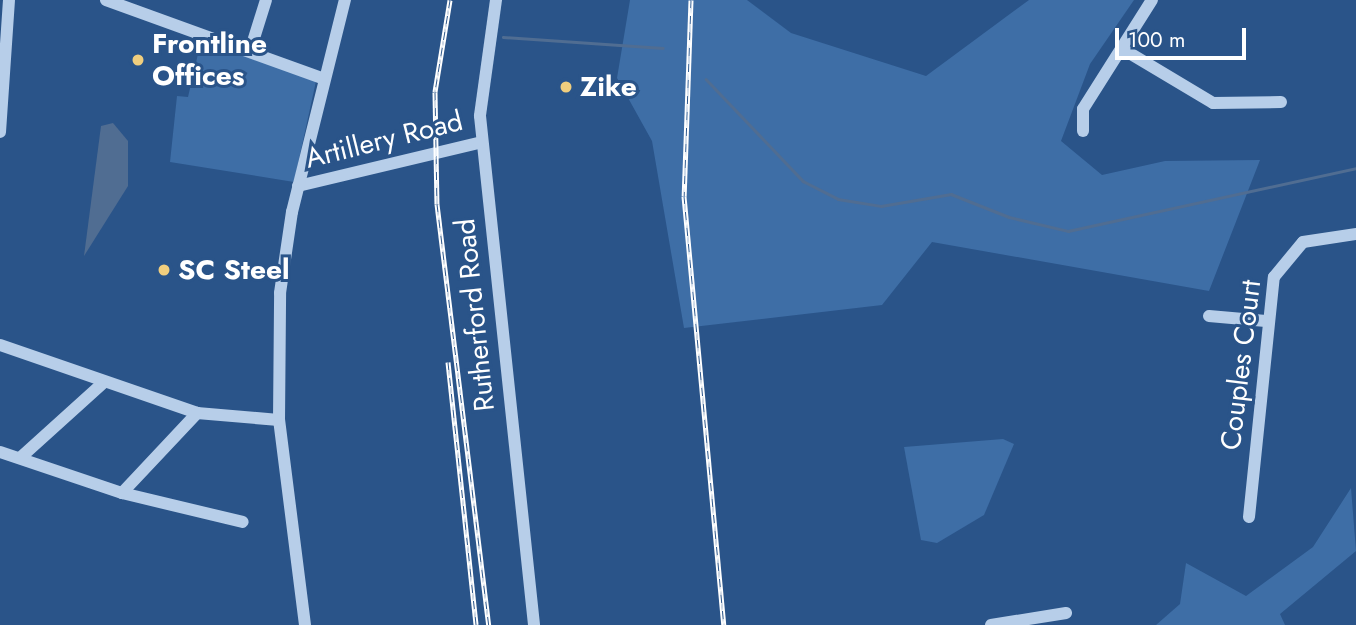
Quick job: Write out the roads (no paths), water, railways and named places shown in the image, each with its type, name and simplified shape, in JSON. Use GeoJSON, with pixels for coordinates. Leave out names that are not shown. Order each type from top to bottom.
{"type":"FeatureCollection","features":[{"type":"Feature","properties":{"kind":"street"},"geometry":{"type":"LineString","coordinates":[[0,132],[9,0]]}},
{"type":"Feature","properties":{"kind":"street"},"geometry":{"type":"LineString","coordinates":[[106,0],[324,79]]}},
{"type":"Feature","properties":{"kind":"street"},"geometry":{"type":"LineString","coordinates":[[250,51],[266,0]]}},
{"type":"Feature","properties":{"kind":"street"},"geometry":{"type":"LineString","coordinates":[[305,625],[279,420],[280,293],[298,186],[345,0]]}},
{"type":"Feature","properties":{"kind":"street","name":"Rutherford Road"},"geometry":{"type":"LineString","coordinates":[[496,0],[483,61],[482,142],[534,625]]}},
{"type":"Feature","properties":{"kind":"street"},"geometry":{"type":"LineString","coordinates":[[1083,131],[1083,108],[1152,0]]}},
{"type":"Feature","properties":{"kind":"street"},"geometry":{"type":"LineString","coordinates":[[1121,48],[1213,103],[1281,102]]}},
{"type":"Feature","properties":{"kind":"street","name":"Artillery Road"},"geometry":{"type":"LineString","coordinates":[[298,186],[482,142]]}},
{"type":"Feature","properties":{"kind":"street","name":"Couples Court"},"geometry":{"type":"LineString","coordinates":[[1249,517],[1266,321],[1274,277],[1289,254],[1320,235],[1356,234]]}},
{"type":"Feature","properties":{"kind":"street"},"geometry":{"type":"LineString","coordinates":[[1209,316],[1266,321]]}},
{"type":"Feature","properties":{"kind":"street"},"geometry":{"type":"LineString","coordinates":[[0,345],[197,413],[279,420]]}},
{"type":"Feature","properties":{"kind":"street"},"geometry":{"type":"LineString","coordinates":[[20,458],[104,382]]}},
{"type":"Feature","properties":{"kind":"street"},"geometry":{"type":"LineString","coordinates":[[122,493],[197,413]]}},
{"type":"Feature","properties":{"kind":"street"},"geometry":{"type":"LineString","coordinates":[[0,452],[122,493],[243,522]]}},
{"type":"Feature","properties":{"kind":"street"},"geometry":{"type":"LineString","coordinates":[[991,625],[1066,613]]}},
{"type":"Feature","properties":{"kind":"waterway"},"geometry":{"type":"LineString","coordinates":[[503,37],[663,48]]}},
{"type":"Feature","properties":{"kind":"waterway"},"geometry":{"type":"LineString","coordinates":[[706,79],[803,181],[838,199],[881,206],[951,194],[1009,217],[1068,231],[1356,168]]}},
{"type":"Feature","properties":{"kind":"railway"},"geometry":{"type":"LineString","coordinates":[[450,0],[435,92],[437,204],[489,625]]}},
{"type":"Feature","properties":{"kind":"railway"},"geometry":{"type":"LineString","coordinates":[[691,0],[684,196],[724,625]]}},
{"type":"Feature","properties":{"kind":"railway"},"geometry":{"type":"LineString","coordinates":[[448,362],[476,625]]}},
{"type":"Feature","properties":{"kind":"place","name":"Frontline Offices"},"geometry":{"type":"Point","coordinates":[138,60]}},
{"type":"Feature","properties":{"kind":"place","name":"Zike"},"geometry":{"type":"Point","coordinates":[566,87]}},
{"type":"Feature","properties":{"kind":"place","name":"SC Steel"},"geometry":{"type":"Point","coordinates":[164,270]}}]}
